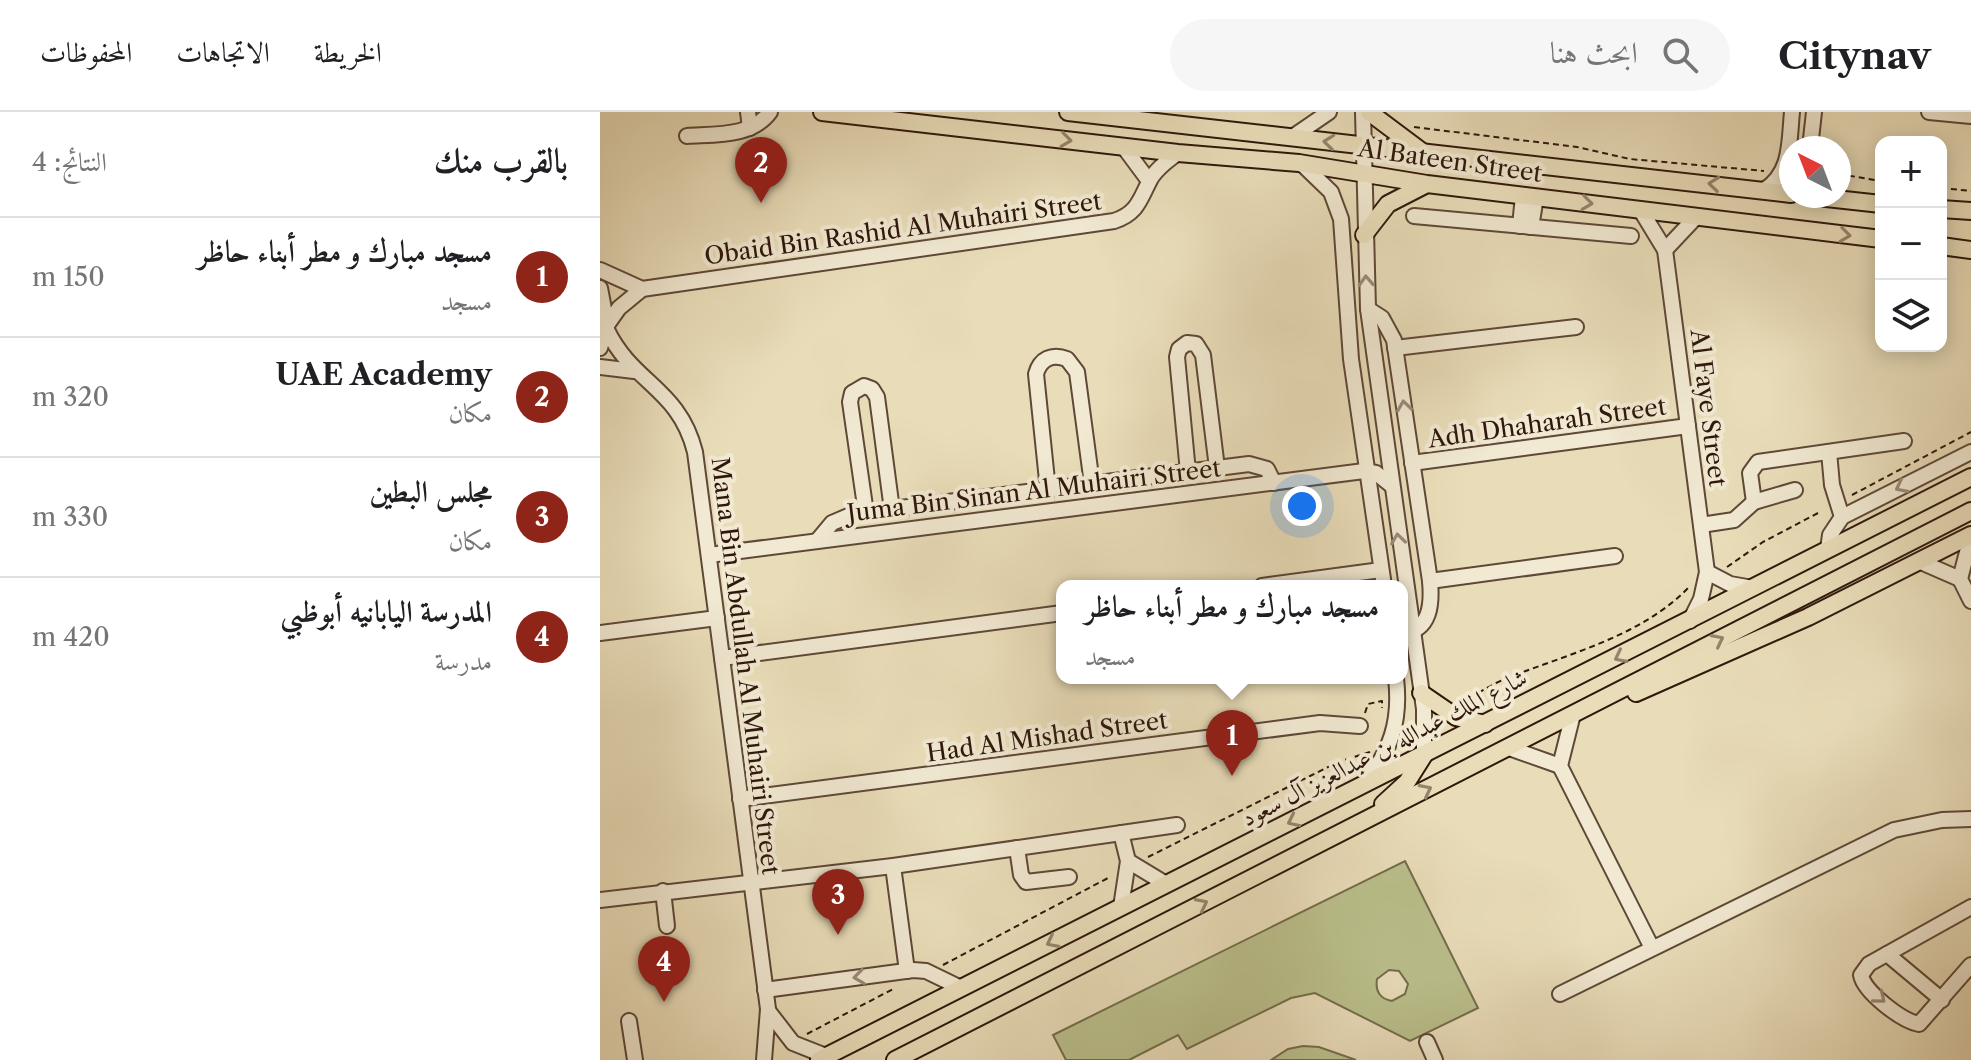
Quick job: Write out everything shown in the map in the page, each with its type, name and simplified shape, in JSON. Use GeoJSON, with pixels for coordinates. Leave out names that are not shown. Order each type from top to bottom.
{"type":"FeatureCollection","features":[{"type":"Feature","properties":{"kind":"main road","name":"Al Bateen Street"},"geometry":{"type":"LineString","coordinates":[[822,112],[1178,153],[1299,163],[1427,184],[1875,238]]}},
{"type":"Feature","properties":{"kind":"main road","name":"Al Bateen Street"},"geometry":{"type":"LineString","coordinates":[[1068,112],[1779,192]]}},
{"type":"Feature","properties":{"kind":"main road"},"geometry":{"type":"LineString","coordinates":[[1369,112],[1422,151]]}},
{"type":"Feature","properties":{"kind":"main road"},"geometry":{"type":"LineString","coordinates":[[1364,236],[1388,204],[1406,192],[1427,184]]}},
{"type":"Feature","properties":{"kind":"main road"},"geometry":{"type":"LineString","coordinates":[[1851,200],[1875,203]]}},
{"type":"Feature","properties":{"kind":"main road"},"geometry":{"type":"LineString","coordinates":[[1947,209],[1971,211]]}},
{"type":"Feature","properties":{"kind":"main road"},"geometry":{"type":"LineString","coordinates":[[1947,247],[1971,250]]}},
{"type":"Feature","properties":{"kind":"main road","name":"شارع الملك عبدالله بن عبدالعزيز آل سعود"},"geometry":{"type":"LineString","coordinates":[[822,1058],[1690,622],[1971,477]]}},
{"type":"Feature","properties":{"kind":"main road"},"geometry":{"type":"LineString","coordinates":[[895,1060],[1971,511]]}},
{"type":"Feature","properties":{"kind":"main road"},"geometry":{"type":"LineString","coordinates":[[1573,714],[1618,700],[1754,642],[1971,536]]}},
{"type":"Feature","properties":{"kind":"main road"},"geometry":{"type":"LineString","coordinates":[[1421,693],[1456,717],[1485,724]]}},
{"type":"Feature","properties":{"kind":"main road"},"geometry":{"type":"LineString","coordinates":[[1357,825],[1407,782],[1424,755]]}},
{"type":"Feature","properties":{"kind":"street"},"geometry":{"type":"LineString","coordinates":[[748,112],[750,128]]}},
{"type":"Feature","properties":{"kind":"street"},"geometry":{"type":"LineString","coordinates":[[687,136],[750,128],[770,112]]}},
{"type":"Feature","properties":{"kind":"street"},"geometry":{"type":"LineString","coordinates":[[1291,138],[1329,112]]}},
{"type":"Feature","properties":{"kind":"street"},"geometry":{"type":"LineString","coordinates":[[1363,112],[1368,309],[1401,580]]}},
{"type":"Feature","properties":{"kind":"street"},"geometry":{"type":"LineString","coordinates":[[1764,190],[1780,176],[1786,164],[1792,112]]}},
{"type":"Feature","properties":{"kind":"street"},"geometry":{"type":"LineString","coordinates":[[1811,136],[1814,112]]}},
{"type":"Feature","properties":{"kind":"street"},"geometry":{"type":"LineString","coordinates":[[1929,112],[1971,116]]}},
{"type":"Feature","properties":{"kind":"street"},"geometry":{"type":"LineString","coordinates":[[1123,146],[1149,181]]}},
{"type":"Feature","properties":{"kind":"street","name":"Obaid Bin Rashid Al Muhairi Street"},"geometry":{"type":"LineString","coordinates":[[642,289],[1114,221],[1129,215],[1141,204],[1149,181],[1178,153]]}},
{"type":"Feature","properties":{"kind":"street"},"geometry":{"type":"LineString","coordinates":[[1299,163],[1315,173],[1331,192],[1339,208],[1344,297],[1364,471],[1383,580]]}},
{"type":"Feature","properties":{"kind":"street"},"geometry":{"type":"LineString","coordinates":[[1526,227],[1530,196]]}},
{"type":"Feature","properties":{"kind":"street","name":"Al Faye Street"},"geometry":{"type":"LineString","coordinates":[[1640,209],[1665,250],[1707,572],[1701,599],[1690,622]]}},
{"type":"Feature","properties":{"kind":"street"},"geometry":{"type":"LineString","coordinates":[[1414,216],[1631,236]]}},
{"type":"Feature","properties":{"kind":"street"},"geometry":{"type":"LineString","coordinates":[[1665,250],[1696,217]]}},
{"type":"Feature","properties":{"kind":"street"},"geometry":{"type":"LineString","coordinates":[[1341,235],[1356,233],[1364,236]]}},
{"type":"Feature","properties":{"kind":"street"},"geometry":{"type":"LineString","coordinates":[[600,270],[642,289],[619,308],[600,348]]}},
{"type":"Feature","properties":{"kind":"street"},"geometry":{"type":"LineString","coordinates":[[600,288],[607,328]]}},
{"type":"Feature","properties":{"kind":"street"},"geometry":{"type":"LineString","coordinates":[[1368,309],[1387,325],[1395,348],[1430,581],[1430,610],[1423,623],[1408,631]]}},
{"type":"Feature","properties":{"kind":"street"},"geometry":{"type":"LineString","coordinates":[[1395,348],[1576,327]]}},
{"type":"Feature","properties":{"kind":"street","name":"Mana Bin Abdullah Al Muhairi Street"},"geometry":{"type":"LineString","coordinates":[[607,328],[634,371],[665,393],[687,426],[695,452],[768,1009],[764,1060]]}},
{"type":"Feature","properties":{"kind":"street","name":"Juma Bin Sinan Al Muhairi Street"},"geometry":{"type":"LineString","coordinates":[[1188,472],[1177,357],[1179,349],[1187,343],[1196,344],[1203,355],[1217,468]]}},
{"type":"Feature","properties":{"kind":"street","name":"Juma Bin Sinan Al Muhairi Street"},"geometry":{"type":"LineString","coordinates":[[1048,490],[1036,374],[1040,364],[1056,356],[1067,359],[1077,372],[1092,484]]}},
{"type":"Feature","properties":{"kind":"street","name":"Mana Bin Abdullah Al Muhairi Street"},"geometry":{"type":"LineString","coordinates":[[600,367],[634,371]]}},
{"type":"Feature","properties":{"kind":"street","name":"Juma Bin Sinan Al Muhairi Street"},"geometry":{"type":"LineString","coordinates":[[866,513],[850,402],[852,393],[864,386],[872,389],[877,397],[892,510]]}},
{"type":"Feature","properties":{"kind":"street","name":"Adh Dhaharah Street"},"geometry":{"type":"LineString","coordinates":[[1412,463],[1688,426]]}},
{"type":"Feature","properties":{"kind":"street"},"geometry":{"type":"LineString","coordinates":[[1754,502],[1750,473],[1758,462],[1904,441]]}},
{"type":"Feature","properties":{"kind":"street"},"geometry":{"type":"LineString","coordinates":[[1829,452],[1832,485],[1842,517]]}},
{"type":"Feature","properties":{"kind":"street"},"geometry":{"type":"LineString","coordinates":[[1828,549],[1833,528],[1842,517],[1971,452]]}},
{"type":"Feature","properties":{"kind":"street"},"geometry":{"type":"LineString","coordinates":[[817,541],[838,519],[866,513],[1217,468],[1261,464],[1274,483]]}},
{"type":"Feature","properties":{"kind":"street"},"geometry":{"type":"LineString","coordinates":[[1364,471],[1376,473],[1391,485]]}},
{"type":"Feature","properties":{"kind":"street","name":"Juma Bin Sinan Al Muhairi Street"},"geometry":{"type":"LineString","coordinates":[[709,555],[1364,471]]}},
{"type":"Feature","properties":{"kind":"street"},"geometry":{"type":"LineString","coordinates":[[1701,525],[1734,520],[1754,502],[1795,490]]}},
{"type":"Feature","properties":{"kind":"street"},"geometry":{"type":"LineString","coordinates":[[1960,579],[1971,536]]}},
{"type":"Feature","properties":{"kind":"street"},"geometry":{"type":"LineString","coordinates":[[1430,581],[1615,556]]}},
{"type":"Feature","properties":{"kind":"street"},"geometry":{"type":"LineString","coordinates":[[1921,562],[1960,579],[1971,601]]}},
{"type":"Feature","properties":{"kind":"street"},"geometry":{"type":"LineString","coordinates":[[1307,580],[1381,570]]}},
{"type":"Feature","properties":{"kind":"street"},"geometry":{"type":"LineString","coordinates":[[1707,572],[1730,584],[1753,588]]}},
{"type":"Feature","properties":{"kind":"street"},"geometry":{"type":"LineString","coordinates":[[722,658],[1056,614]]}},
{"type":"Feature","properties":{"kind":"street"},"geometry":{"type":"LineString","coordinates":[[600,633],[717,618]]}},
{"type":"Feature","properties":{"kind":"street"},"geometry":{"type":"LineString","coordinates":[[1408,636],[1426,725],[1424,755]]}},
{"type":"Feature","properties":{"kind":"street"},"geometry":{"type":"LineString","coordinates":[[1363,786],[1378,767],[1394,735],[1399,706],[1397,684]]}},
{"type":"Feature","properties":{"kind":"street"},"geometry":{"type":"LineString","coordinates":[[1573,714],[1560,766],[1652,948]]}},
{"type":"Feature","properties":{"kind":"street","name":"Had Al Mishad Street"},"geometry":{"type":"LineString","coordinates":[[740,799],[1320,723],[1360,726]]}},
{"type":"Feature","properties":{"kind":"street"},"geometry":{"type":"LineString","coordinates":[[1509,748],[1560,766]]}},
{"type":"Feature","properties":{"kind":"street"},"geometry":{"type":"LineString","coordinates":[[1560,994],[1894,830],[1930,822],[1971,819]]}},
{"type":"Feature","properties":{"kind":"street"},"geometry":{"type":"LineString","coordinates":[[600,900],[893,866],[1177,825]]}},
{"type":"Feature","properties":{"kind":"street"},"geometry":{"type":"LineString","coordinates":[[1121,833],[1128,861],[1121,907]]}},
{"type":"Feature","properties":{"kind":"street"},"geometry":{"type":"LineString","coordinates":[[1017,848],[1021,875],[1026,882],[1069,877]]}},
{"type":"Feature","properties":{"kind":"street"},"geometry":{"type":"LineString","coordinates":[[1128,861],[1166,884]]}},
{"type":"Feature","properties":{"kind":"street"},"geometry":{"type":"LineString","coordinates":[[893,866],[907,971]]}},
{"type":"Feature","properties":{"kind":"street"},"geometry":{"type":"LineString","coordinates":[[663,891],[667,926]]}},
{"type":"Feature","properties":{"kind":"street"},"geometry":{"type":"LineString","coordinates":[[1971,907],[1864,968],[1861,975],[1867,988],[1914,1024],[1923,1022],[1971,965]]}},
{"type":"Feature","properties":{"kind":"street"},"geometry":{"type":"LineString","coordinates":[[1887,954],[1942,1000]]}},
{"type":"Feature","properties":{"kind":"street"},"geometry":{"type":"LineString","coordinates":[[765,990],[907,971],[926,971],[961,988]]}},
{"type":"Feature","properties":{"kind":"street","name":"Mana Bin Abdullah Al Muhairi Street"},"geometry":{"type":"LineString","coordinates":[[768,1009],[777,1026],[793,1043],[822,1058]]}},
{"type":"Feature","properties":{"kind":"street"},"geometry":{"type":"LineString","coordinates":[[629,1021],[635,1060]]}},
{"type":"Feature","properties":{"kind":"street"},"geometry":{"type":"LineString","coordinates":[[1427,1042],[1435,1060]]}},
{"type":"Feature","properties":{"kind":"path"},"geometry":{"type":"LineString","coordinates":[[1417,127],[1577,147],[1630,159],[1760,173]]}},
{"type":"Feature","properties":{"kind":"path"},"geometry":{"type":"LineString","coordinates":[[1851,178],[1875,181]]}},
{"type":"Feature","properties":{"kind":"path"},"geometry":{"type":"LineString","coordinates":[[1947,189],[1971,191]]}},
{"type":"Feature","properties":{"kind":"path"},"geometry":{"type":"LineString","coordinates":[[1852,495],[1971,432]]}},
{"type":"Feature","properties":{"kind":"path"},"geometry":{"type":"LineString","coordinates":[[1731,567],[1763,542],[1818,513]]}},
{"type":"Feature","properties":{"kind":"path"},"geometry":{"type":"LineString","coordinates":[[1460,703],[1504,679],[1559,662],[1626,629],[1682,594]]}},
{"type":"Feature","properties":{"kind":"path"},"geometry":{"type":"LineString","coordinates":[[1360,726],[1368,704],[1382,701],[1383,716]]}},
{"type":"Feature","properties":{"kind":"path"},"geometry":{"type":"LineString","coordinates":[[1147,858],[1338,762],[1374,750]]}},
{"type":"Feature","properties":{"kind":"path"},"geometry":{"type":"LineString","coordinates":[[943,965],[1108,878]]}},
{"type":"Feature","properties":{"kind":"path"},"geometry":{"type":"LineString","coordinates":[[806,1035],[895,988]]}},
{"type":"Feature","properties":{"kind":"green space"},"geometry":{"type":"Polygon","coordinates":[[[1405,861],[1478,1008],[1410,1041],[1315,993],[1291,998],[1187,1049],[1178,1035],[1129,1060],[1066,1060],[1053,1035],[1405,861]],[[1389,970],[1377,979],[1378,991],[1384,998],[1392,1001],[1405,994],[1408,984],[1399,971],[1389,970]]]}},
{"type":"Feature","properties":{"kind":"green space"},"geometry":{"type":"Polygon","coordinates":[[[1319,1047],[1356,1060],[1271,1060],[1288,1049],[1319,1047]]]}},
{"type":"Feature","properties":{"kind":"place","name":"UAE Academy"},"geometry":{"type":"Point","coordinates":[761,203]}},
{"type":"Feature","properties":{"kind":"place","name":"مسجد مبارك و مطر أبناء حاظر"},"geometry":{"type":"Point","coordinates":[1232,776]}},
{"type":"Feature","properties":{"kind":"place","name":"مجلس البطين"},"geometry":{"type":"Point","coordinates":[838,935]}},
{"type":"Feature","properties":{"kind":"place","name":"المدرسة اليابانيه أبوظبي"},"geometry":{"type":"Point","coordinates":[664,1002]}}]}
